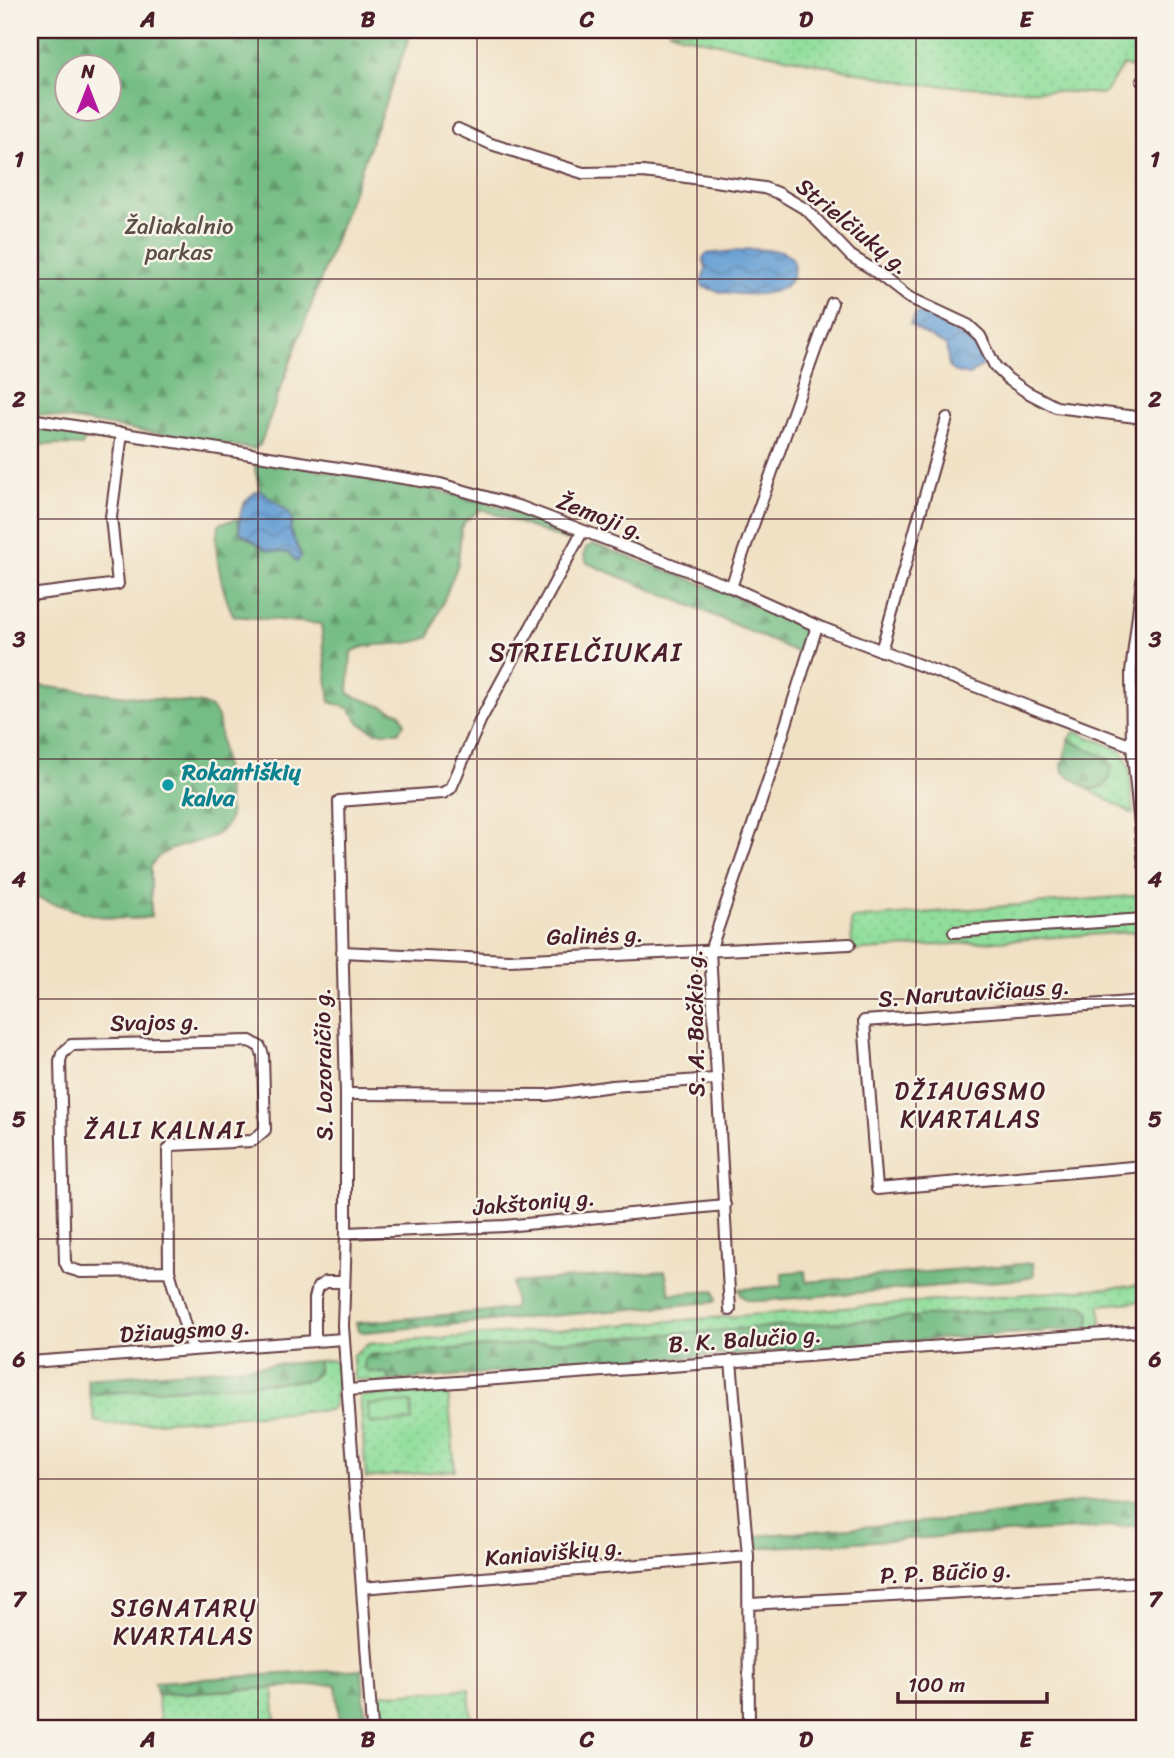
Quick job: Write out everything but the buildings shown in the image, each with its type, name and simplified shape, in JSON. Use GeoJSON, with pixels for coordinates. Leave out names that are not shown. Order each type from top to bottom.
{"type":"FeatureCollection","features":[{"type":"Feature","properties":{"kind":"street","name":"Strielčiukų g."},"geometry":{"type":"LineString","coordinates":[[458,129],[491,144],[583,173],[642,172],[764,188],[778,193],[807,210],[851,256],[908,297],[968,325],[980,336],[995,366],[1007,379],[1027,392],[1056,407],[1144,418]]}},
{"type":"Feature","properties":{"kind":"street"},"geometry":{"type":"LineString","coordinates":[[731,587],[832,303]]}},
{"type":"Feature","properties":{"kind":"street"},"geometry":{"type":"LineString","coordinates":[[881,651],[947,418]]}},
{"type":"Feature","properties":{"kind":"street","name":"Žemoji g."},"geometry":{"type":"LineString","coordinates":[[30,419],[440,484],[521,507],[731,587],[817,626],[1132,746]]}},
{"type":"Feature","properties":{"kind":"street"},"geometry":{"type":"LineString","coordinates":[[30,595],[118,584],[111,517],[122,433]]}},
{"type":"Feature","properties":{"kind":"street","name":"S. Lozoraičio g."},"geometry":{"type":"LineString","coordinates":[[372,1728],[343,1339],[346,1094],[339,801],[443,793],[451,788],[480,721],[582,532]]}},
{"type":"Feature","properties":{"kind":"street"},"geometry":{"type":"LineString","coordinates":[[1144,565],[1131,671],[1132,746],[1139,765],[1144,865]]}},
{"type":"Feature","properties":{"kind":"street","name":"S. A. Bačkio g."},"geometry":{"type":"LineString","coordinates":[[730,1310],[715,1079],[710,951],[817,626]]}},
{"type":"Feature","properties":{"kind":"street"},"geometry":{"type":"LineString","coordinates":[[1131,671],[1144,671]]}},
{"type":"Feature","properties":{"kind":"street"},"geometry":{"type":"LineString","coordinates":[[954,932],[1144,919]]}},
{"type":"Feature","properties":{"kind":"street","name":"Galinės g."},"geometry":{"type":"LineString","coordinates":[[342,952],[509,960],[850,944]]}},
{"type":"Feature","properties":{"kind":"street","name":"S. Narutavičiaus g."},"geometry":{"type":"LineString","coordinates":[[1144,1001],[864,1021],[877,1189],[1144,1166]]}},
{"type":"Feature","properties":{"kind":"street","name":"Svajos g."},"geometry":{"type":"LineString","coordinates":[[169,1271],[81,1272],[68,1268],[65,1262],[60,1061],[62,1054],[71,1045],[250,1041],[260,1047],[263,1055],[265,1130],[262,1134],[252,1141],[172,1145],[168,1150],[169,1271],[192,1350]]}},
{"type":"Feature","properties":{"kind":"street"},"geometry":{"type":"LineString","coordinates":[[346,1094],[547,1095],[612,1086],[715,1079]]}},
{"type":"Feature","properties":{"kind":"street","name":"Jakštonių g."},"geometry":{"type":"LineString","coordinates":[[346,1233],[505,1226],[725,1205]]}},
{"type":"Feature","properties":{"kind":"street"},"geometry":{"type":"LineString","coordinates":[[315,1341],[315,1298],[318,1287],[326,1282],[344,1282]]}},
{"type":"Feature","properties":{"kind":"street","name":"B. K. Balučio g."},"geometry":{"type":"LineString","coordinates":[[348,1390],[1144,1331]]}},
{"type":"Feature","properties":{"kind":"street","name":"Džiaugsmo g."},"geometry":{"type":"LineString","coordinates":[[30,1362],[343,1339]]}},
{"type":"Feature","properties":{"kind":"street"},"geometry":{"type":"LineString","coordinates":[[732,1361],[748,1556],[749,1728]]}},
{"type":"Feature","properties":{"kind":"street","name":"Kaniaviškių g."},"geometry":{"type":"LineString","coordinates":[[362,1588],[748,1556]]}},
{"type":"Feature","properties":{"kind":"street","name":"P. P. Būčio g."},"geometry":{"type":"LineString","coordinates":[[750,1604],[1144,1582]]}},
{"type":"Feature","properties":{"kind":"green space","name":"Žaliakalnio parkas"},"geometry":{"type":"Polygon","coordinates":[[[30,30],[412,30],[260,445],[254,449],[30,413],[30,30]]]}},
{"type":"Feature","properties":{"kind":"green space"},"geometry":{"type":"Polygon","coordinates":[[[668,30],[1144,30],[1144,72],[1123,65],[1104,94],[915,84],[680,35],[668,30]]]}},
{"type":"Feature","properties":{"kind":"green space"},"geometry":{"type":"Polygon","coordinates":[[[30,425],[88,434],[82,446],[30,444],[30,425]]]}},
{"type":"Feature","properties":{"kind":"green space"},"geometry":{"type":"Polygon","coordinates":[[[256,459],[440,491],[494,505],[565,531],[567,541],[482,509],[465,521],[461,530],[458,564],[429,637],[409,643],[367,646],[351,653],[348,691],[351,695],[400,713],[405,723],[398,732],[376,732],[361,724],[349,708],[330,702],[321,624],[234,616],[230,608],[217,555],[221,523],[238,519],[240,532],[257,544],[289,553],[290,529],[285,508],[260,490],[255,470],[256,459]]]}},
{"type":"Feature","properties":{"kind":"green space"},"geometry":{"type":"Polygon","coordinates":[[[593,544],[730,594],[805,629],[807,637],[801,654],[587,563],[584,555],[586,548],[593,544]]]}},
{"type":"Feature","properties":{"kind":"green space"},"geometry":{"type":"Polygon","coordinates":[[[30,685],[201,704],[211,708],[218,717],[230,816],[225,827],[217,834],[169,850],[151,866],[151,917],[120,919],[91,914],[34,897],[30,891],[30,685]]]}},
{"type":"Feature","properties":{"kind":"green space"},"geometry":{"type":"Polygon","coordinates":[[[1075,731],[1122,751],[1129,767],[1133,814],[1088,789],[1098,789],[1077,743],[1069,740],[1075,731]]]}},
{"type":"Feature","properties":{"kind":"green space"},"geometry":{"type":"Polygon","coordinates":[[[1069,740],[1107,758],[1112,767],[1109,780],[1103,787],[1088,789],[1063,772],[1062,765],[1069,740]]]}},
{"type":"Feature","properties":{"kind":"green space"},"geometry":{"type":"Polygon","coordinates":[[[1141,895],[1144,931],[852,951],[851,919],[1141,895]]]}},
{"type":"Feature","properties":{"kind":"green space"},"geometry":{"type":"Polygon","coordinates":[[[1033,1263],[1034,1275],[1024,1279],[760,1301],[744,1298],[739,1289],[782,1286],[782,1273],[805,1271],[806,1282],[1033,1263]]]}},
{"type":"Feature","properties":{"kind":"green space"},"geometry":{"type":"Polygon","coordinates":[[[665,1271],[670,1294],[714,1291],[716,1299],[714,1302],[364,1332],[358,1330],[356,1323],[513,1309],[515,1306],[512,1283],[665,1271]]]}},
{"type":"Feature","properties":{"kind":"green space"},"geometry":{"type":"Polygon","coordinates":[[[1144,1285],[1144,1301],[1100,1305],[1101,1328],[1089,1328],[1090,1314],[1084,1305],[657,1336],[370,1372],[386,1373],[391,1381],[372,1383],[369,1380],[354,1379],[353,1355],[368,1344],[1144,1285]]]}},
{"type":"Feature","properties":{"kind":"green space"},"geometry":{"type":"Polygon","coordinates":[[[1084,1305],[1090,1314],[1089,1328],[391,1381],[386,1373],[370,1372],[364,1368],[364,1360],[369,1355],[1084,1305]]]}},
{"type":"Feature","properties":{"kind":"green space"},"geometry":{"type":"Polygon","coordinates":[[[332,1360],[340,1366],[341,1385],[336,1390],[334,1405],[330,1410],[110,1425],[95,1421],[90,1394],[309,1380],[318,1373],[318,1361],[332,1360]]]}},
{"type":"Feature","properties":{"kind":"green space"},"geometry":{"type":"Polygon","coordinates":[[[318,1361],[318,1373],[309,1380],[90,1394],[87,1379],[318,1361]]]}},
{"type":"Feature","properties":{"kind":"green space"},"geometry":{"type":"Polygon","coordinates":[[[448,1390],[455,1470],[366,1478],[360,1396],[448,1390]]]}},
{"type":"Feature","properties":{"kind":"green space"},"geometry":{"type":"Polygon","coordinates":[[[411,1402],[412,1421],[369,1423],[368,1405],[411,1402]]]}},
{"type":"Feature","properties":{"kind":"green space"},"geometry":{"type":"Polygon","coordinates":[[[1144,1499],[1144,1525],[757,1548],[756,1536],[980,1517],[1078,1502],[1144,1499]]]}},
{"type":"Feature","properties":{"kind":"green space"},"geometry":{"type":"Polygon","coordinates":[[[362,1669],[366,1728],[340,1728],[336,1684],[157,1694],[155,1682],[362,1669]]]}},
{"type":"Feature","properties":{"kind":"green space"},"geometry":{"type":"Polygon","coordinates":[[[273,1688],[276,1728],[161,1728],[157,1695],[273,1688]]]}},
{"type":"Feature","properties":{"kind":"green space"},"geometry":{"type":"Polygon","coordinates":[[[469,1689],[472,1728],[378,1728],[376,1695],[469,1689]]]}},
{"type":"Feature","properties":{"kind":"water"},"geometry":{"type":"Polygon","coordinates":[[[752,249],[782,251],[792,258],[793,273],[788,284],[777,291],[762,294],[730,293],[703,287],[701,282],[706,269],[703,258],[706,254],[752,249]]]}},
{"type":"Feature","properties":{"kind":"water"},"geometry":{"type":"Polygon","coordinates":[[[919,313],[939,318],[957,334],[973,341],[984,359],[984,364],[970,375],[951,369],[946,346],[910,324],[919,313]]]}},
{"type":"Feature","properties":{"kind":"water"},"geometry":{"type":"Polygon","coordinates":[[[260,490],[290,513],[290,530],[301,556],[297,562],[289,553],[267,550],[240,532],[240,519],[245,502],[260,490]]]}},
{"type":"Feature","properties":{"kind":"place","name":"Rokantiškių kalva"},"geometry":{"type":"Point","coordinates":[168,785]}},
{"type":"Feature","properties":{"kind":"district","name":"STRIELČIUKAI"},"geometry":{"type":"Point","coordinates":[586,652]}},
{"type":"Feature","properties":{"kind":"district","name":"DŽIAUGSMO KVARTALAS"},"geometry":{"type":"Point","coordinates":[971,1105]}},
{"type":"Feature","properties":{"kind":"district","name":"ŽALI KALNAI"},"geometry":{"type":"Point","coordinates":[165,1130]}},
{"type":"Feature","properties":{"kind":"district","name":"SIGNATARŲ KVARTALAS"},"geometry":{"type":"Point","coordinates":[184,1622]}}]}
